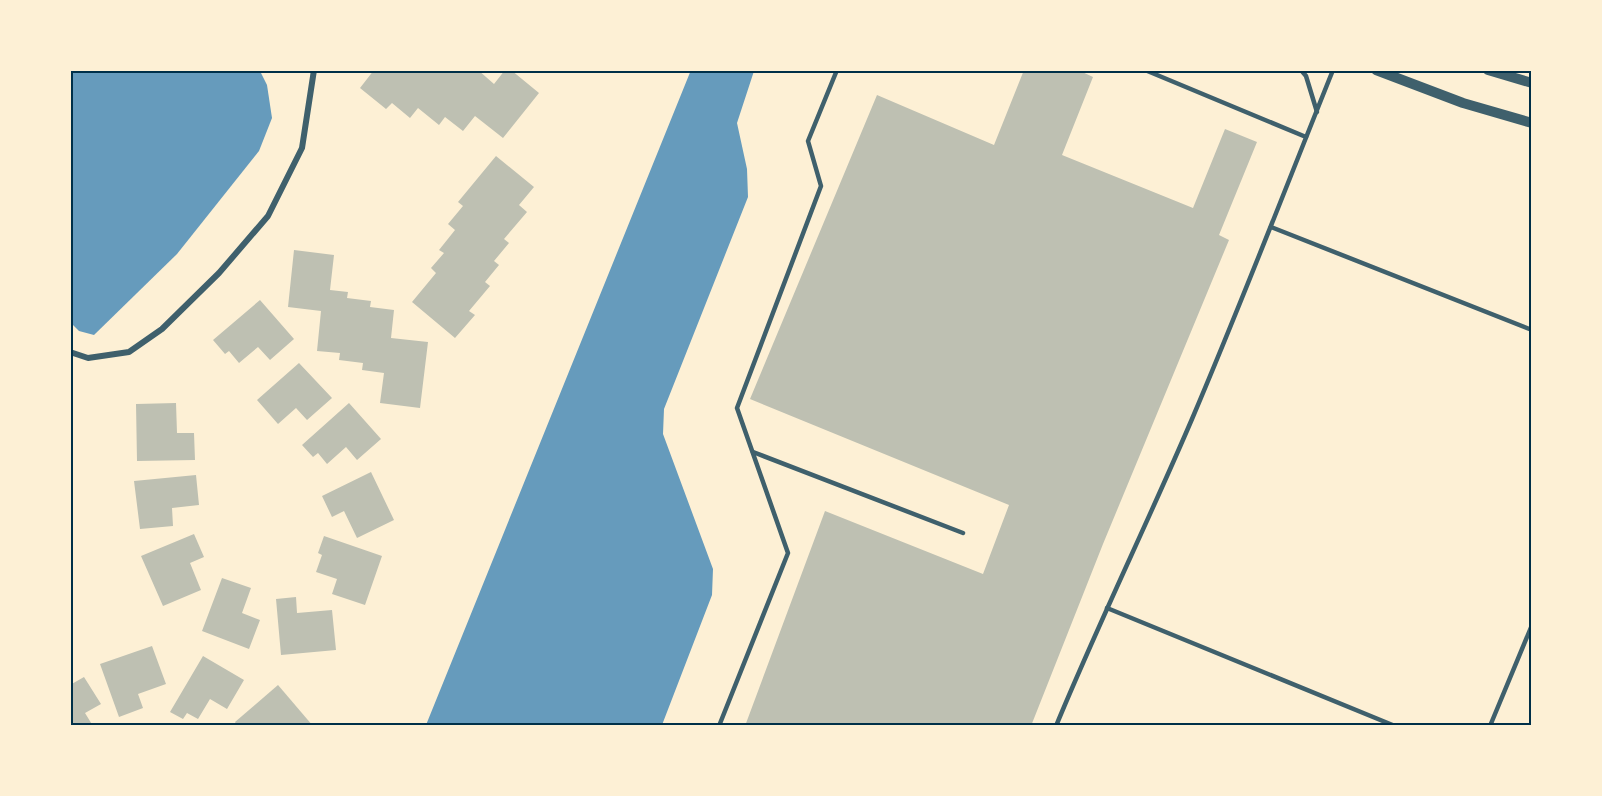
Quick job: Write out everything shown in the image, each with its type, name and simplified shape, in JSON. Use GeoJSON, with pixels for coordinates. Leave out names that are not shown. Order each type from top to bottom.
{"type":"FeatureCollection","features":[{"type":"Feature","properties":{"kind":"street"},"geometry":{"type":"LineString","coordinates":[[70,352],[88,358],[129,352],[162,329],[219,273],[268,216],[302,148],[314,70]]}},
{"type":"Feature","properties":{"kind":"street"},"geometry":{"type":"LineString","coordinates":[[1376,70],[1463,103],[1532,123]]}},
{"type":"Feature","properties":{"kind":"street"},"geometry":{"type":"LineString","coordinates":[[1488,70],[1532,83]]}},
{"type":"Feature","properties":{"kind":"lane"},"geometry":{"type":"LineString","coordinates":[[719,726],[788,553],[737,408],[821,186],[808,141],[837,70]]}},
{"type":"Feature","properties":{"kind":"lane"},"geometry":{"type":"LineString","coordinates":[[1145,70],[1306,137]]}},
{"type":"Feature","properties":{"kind":"lane"},"geometry":{"type":"LineString","coordinates":[[1301,70],[1306,76],[1317,112]]}},
{"type":"Feature","properties":{"kind":"lane"},"geometry":{"type":"LineString","coordinates":[[1056,726],[1191,420],[1333,70]]}},
{"type":"Feature","properties":{"kind":"lane"},"geometry":{"type":"LineString","coordinates":[[1271,227],[1532,330]]}},
{"type":"Feature","properties":{"kind":"lane"},"geometry":{"type":"LineString","coordinates":[[752,452],[963,533]]}},
{"type":"Feature","properties":{"kind":"lane"},"geometry":{"type":"LineString","coordinates":[[1107,608],[1395,726]]}},
{"type":"Feature","properties":{"kind":"lane"},"geometry":{"type":"LineString","coordinates":[[1490,726],[1532,625]]}},
{"type":"Feature","properties":{"kind":"water"},"geometry":{"type":"Polygon","coordinates":[[[75,70],[260,71],[267,85],[272,118],[259,151],[177,254],[94,335],[79,331],[71,323],[70,78],[75,70]]]}},
{"type":"Feature","properties":{"kind":"water"},"geometry":{"type":"Polygon","coordinates":[[[691,70],[754,71],[737,123],[747,169],[748,197],[664,409],[663,434],[713,569],[712,595],[662,725],[426,725],[691,70]]]}},
{"type":"Feature","properties":{"kind":"building"},"geometry":{"type":"Polygon","coordinates":[[[374,70],[468,70],[472,73],[478,70],[494,84],[505,70],[511,70],[539,93],[503,138],[475,116],[463,131],[445,117],[439,125],[418,108],[410,118],[392,103],[386,109],[360,88],[374,70]]]}},
{"type":"Feature","properties":{"kind":"building"},"geometry":{"type":"Polygon","coordinates":[[[1024,70],[1078,70],[1093,77],[1062,155],[1193,208],[1225,129],[1257,142],[1219,235],[1229,240],[1103,544],[1031,726],[745,726],[825,511],[983,574],[1009,505],[750,399],[877,95],[994,145],[1024,70]]]}},
{"type":"Feature","properties":{"kind":"building"},"geometry":{"type":"Polygon","coordinates":[[[496,156],[534,187],[519,205],[527,212],[504,239],[509,243],[494,261],[499,265],[485,282],[490,286],[469,311],[475,315],[455,338],[412,302],[436,273],[431,268],[444,253],[439,250],[455,230],[448,224],[463,206],[458,202],[496,156]]]}},
{"type":"Feature","properties":{"kind":"building"},"geometry":{"type":"Polygon","coordinates":[[[294,250],[334,255],[330,290],[348,292],[347,298],[371,301],[370,307],[394,310],[391,338],[428,342],[420,408],[380,403],[384,373],[362,370],[363,363],[339,360],[340,353],[317,351],[321,311],[288,307],[294,250]]]}},
{"type":"Feature","properties":{"kind":"building"},"geometry":{"type":"Polygon","coordinates":[[[260,300],[294,339],[270,360],[258,347],[239,363],[229,351],[225,354],[213,340],[260,300]]]}},
{"type":"Feature","properties":{"kind":"building"},"geometry":{"type":"Polygon","coordinates":[[[299,363],[332,398],[307,420],[296,408],[278,424],[257,400],[299,363]]]}},
{"type":"Feature","properties":{"kind":"building"},"geometry":{"type":"Polygon","coordinates":[[[176,403],[177,433],[194,433],[195,460],[137,461],[136,404],[176,403]]]}},
{"type":"Feature","properties":{"kind":"building"},"geometry":{"type":"Polygon","coordinates":[[[349,403],[381,439],[357,460],[346,447],[327,464],[318,453],[313,457],[302,445],[349,403]]]}},
{"type":"Feature","properties":{"kind":"building"},"geometry":{"type":"Polygon","coordinates":[[[371,472],[394,520],[357,538],[344,511],[332,517],[322,496],[371,472]]]}},
{"type":"Feature","properties":{"kind":"building"},"geometry":{"type":"Polygon","coordinates":[[[196,475],[199,505],[172,508],[173,526],[140,529],[134,481],[196,475]]]}},
{"type":"Feature","properties":{"kind":"building"},"geometry":{"type":"Polygon","coordinates":[[[194,534],[204,557],[190,563],[201,590],[163,606],[141,556],[194,534]]]}},
{"type":"Feature","properties":{"kind":"building"},"geometry":{"type":"Polygon","coordinates":[[[324,536],[382,556],[365,605],[332,594],[337,579],[316,572],[322,555],[318,553],[324,536]]]}},
{"type":"Feature","properties":{"kind":"building"},"geometry":{"type":"Polygon","coordinates":[[[222,578],[251,588],[242,613],[260,620],[249,649],[202,631],[222,578]]]}},
{"type":"Feature","properties":{"kind":"building"},"geometry":{"type":"Polygon","coordinates":[[[296,597],[297,613],[332,610],[336,650],[281,655],[276,599],[296,597]]]}},
{"type":"Feature","properties":{"kind":"building"},"geometry":{"type":"Polygon","coordinates":[[[152,646],[166,684],[138,694],[143,708],[119,717],[100,664],[152,646]]]}},
{"type":"Feature","properties":{"kind":"building"},"geometry":{"type":"Polygon","coordinates":[[[203,656],[244,680],[227,709],[210,699],[198,719],[187,713],[183,719],[170,712],[203,656]]]}},
{"type":"Feature","properties":{"kind":"building"},"geometry":{"type":"Polygon","coordinates":[[[84,677],[101,704],[85,713],[93,726],[70,726],[70,685],[84,677]]]}},
{"type":"Feature","properties":{"kind":"building"},"geometry":{"type":"Polygon","coordinates":[[[278,685],[313,726],[237,726],[235,722],[278,685]]]}}]}
